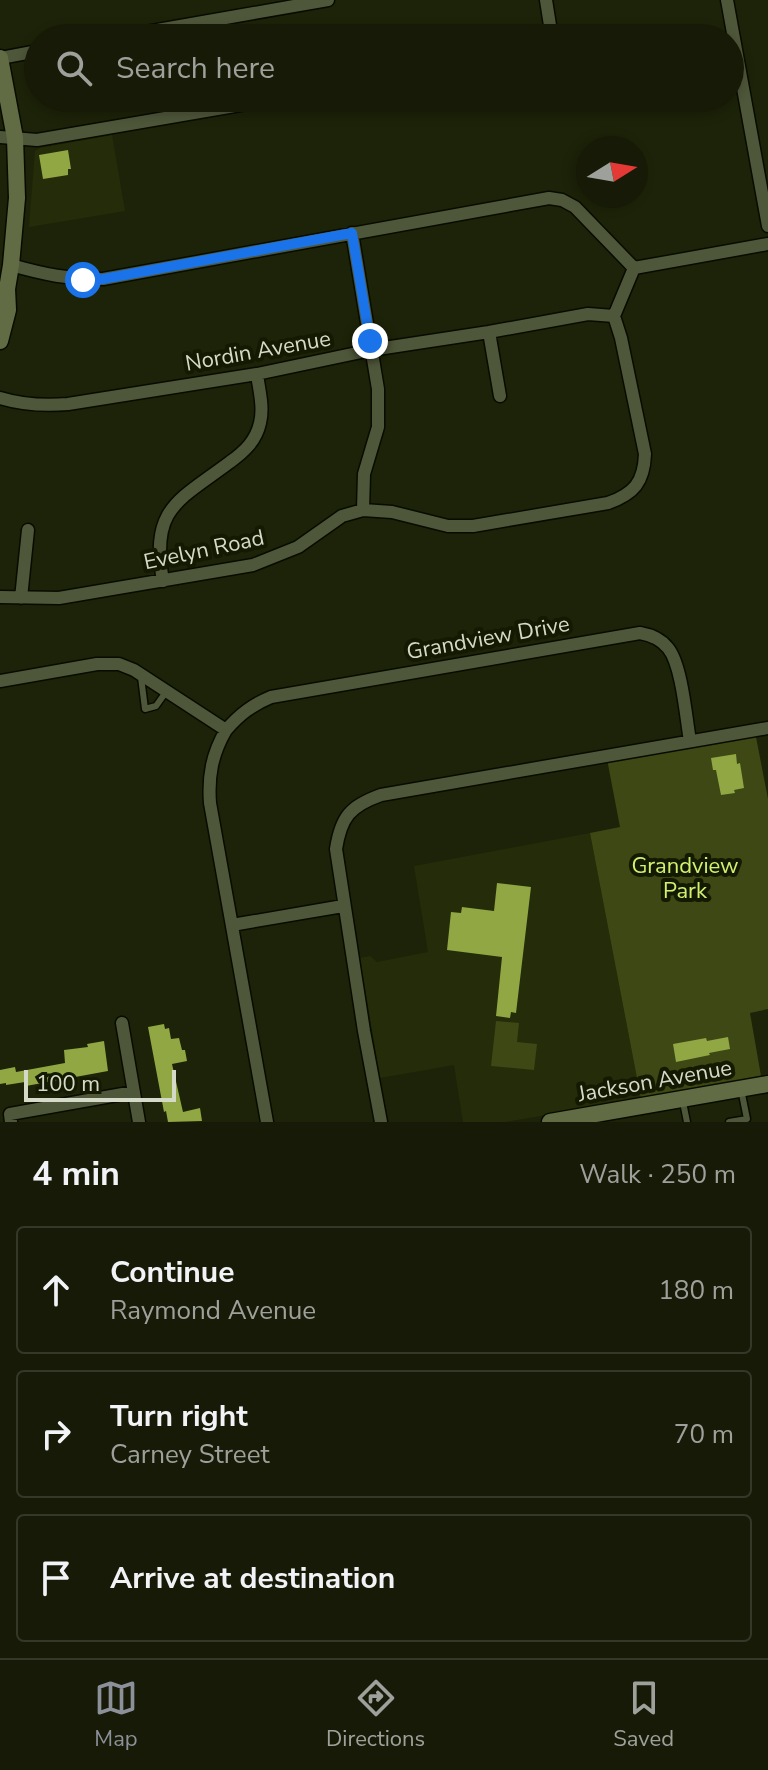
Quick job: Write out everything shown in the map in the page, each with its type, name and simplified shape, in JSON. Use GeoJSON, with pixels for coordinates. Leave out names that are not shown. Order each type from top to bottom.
{"type":"FeatureCollection","features":[{"type":"Feature","properties":{"kind":"main road"},"geometry":{"type":"LineString","coordinates":[[0,62],[7,138],[17,198],[5,282],[8,310],[0,341]]}},
{"type":"Feature","properties":{"kind":"main road","name":"Jackson Avenue"},"geometry":{"type":"LineString","coordinates":[[550,1122],[768,1084]]}},
{"type":"Feature","properties":{"kind":"street"},"geometry":{"type":"LineString","coordinates":[[192,24],[328,0]]}},
{"type":"Feature","properties":{"kind":"street"},"geometry":{"type":"LineString","coordinates":[[546,0],[550,24]]}},
{"type":"Feature","properties":{"kind":"street"},"geometry":{"type":"LineString","coordinates":[[727,0],[731,24]]}},
{"type":"Feature","properties":{"kind":"street"},"geometry":{"type":"LineString","coordinates":[[0,62],[24,55]]}},
{"type":"Feature","properties":{"kind":"street"},"geometry":{"type":"LineString","coordinates":[[744,94],[768,226]]}},
{"type":"Feature","properties":{"kind":"street"},"geometry":{"type":"LineString","coordinates":[[7,138],[37,140],[200,112]]}},
{"type":"Feature","properties":{"kind":"street"},"geometry":{"type":"LineString","coordinates":[[5,282],[103,279],[549,198],[575,207],[634,268]]}},
{"type":"Feature","properties":{"kind":"street"},"geometry":{"type":"LineString","coordinates":[[352,233],[379,410],[375,441],[364,474],[363,510],[392,512],[448,526],[473,526],[608,503],[629,494],[637,485],[645,454],[614,316],[634,268]]}},
{"type":"Feature","properties":{"kind":"street"},"geometry":{"type":"LineString","coordinates":[[634,268],[768,244]]}},
{"type":"Feature","properties":{"kind":"street","name":"Nordin Avenue"},"geometry":{"type":"LineString","coordinates":[[0,398],[19,404],[68,404],[257,374],[371,350],[588,314],[614,316]]}},
{"type":"Feature","properties":{"kind":"street"},"geometry":{"type":"LineString","coordinates":[[489,332],[500,396]]}},
{"type":"Feature","properties":{"kind":"street"},"geometry":{"type":"LineString","coordinates":[[163,581],[158,542],[168,513],[183,497],[239,455],[256,436],[262,415],[257,374]]}},
{"type":"Feature","properties":{"kind":"street","name":"Evelyn Road"},"geometry":{"type":"LineString","coordinates":[[0,597],[59,598],[253,565],[298,547],[342,516],[363,510]]}},
{"type":"Feature","properties":{"kind":"street"},"geometry":{"type":"LineString","coordinates":[[21,598],[28,530]]}},
{"type":"Feature","properties":{"kind":"street","name":"Grandview Drive"},"geometry":{"type":"LineString","coordinates":[[267,1122],[208,788],[218,743],[240,714],[271,697],[640,633],[659,640],[669,649],[676,663],[690,741]]}},
{"type":"Feature","properties":{"kind":"street"},"geometry":{"type":"LineString","coordinates":[[0,681],[97,664],[119,664],[140,674],[226,730]]}},
{"type":"Feature","properties":{"kind":"street"},"geometry":{"type":"LineString","coordinates":[[381,1122],[336,849],[346,815],[356,806],[381,795],[768,728]]}},
{"type":"Feature","properties":{"kind":"street"},"geometry":{"type":"LineString","coordinates":[[232,925],[343,906]]}},
{"type":"Feature","properties":{"kind":"street"},"geometry":{"type":"LineString","coordinates":[[122,1023],[139,1122]]}},
{"type":"Feature","properties":{"kind":"street"},"geometry":{"type":"LineString","coordinates":[[10,1118],[134,1092]]}},
{"type":"Feature","properties":{"kind":"lane"},"geometry":{"type":"LineString","coordinates":[[140,674],[145,709],[156,706],[166,691]]}},
{"type":"Feature","properties":{"kind":"lane"},"geometry":{"type":"LineString","coordinates":[[729,1122],[747,1119],[741,1089]]}},
{"type":"Feature","properties":{"kind":"lane"},"geometry":{"type":"LineString","coordinates":[[683,1099],[687,1122]]}},
{"type":"Feature","properties":{"kind":"shaded area"},"geometry":{"type":"Polygon","coordinates":[[[112,135],[125,211],[29,227],[35,151],[112,135]]]}},
{"type":"Feature","properties":{"kind":"shaded area"},"geometry":{"type":"Polygon","coordinates":[[[590,833],[641,1099],[505,1122],[463,1122],[454,1065],[380,1078],[360,958],[370,956],[377,962],[428,952],[414,866],[590,833]]]}},
{"type":"Feature","properties":{"kind":"green space","name":"Grandview Park"},"geometry":{"type":"Polygon","coordinates":[[[756,737],[768,799],[768,1009],[750,1013],[761,1076],[641,1099],[590,833],[620,827],[607,759],[756,737]]]}},
{"type":"Feature","properties":{"kind":"green space"},"geometry":{"type":"Polygon","coordinates":[[[496,1021],[519,1023],[517,1042],[537,1044],[534,1070],[491,1066],[496,1021]]]}},
{"type":"Feature","properties":{"kind":"building"},"geometry":{"type":"Polygon","coordinates":[[[68,150],[71,169],[68,169],[68,175],[43,179],[39,155],[68,150]]]}},
{"type":"Feature","properties":{"kind":"building"},"geometry":{"type":"Polygon","coordinates":[[[736,754],[744,788],[721,795],[711,758],[736,754]]]}},
{"type":"Feature","properties":{"kind":"building"},"geometry":{"type":"Polygon","coordinates":[[[497,883],[531,887],[516,1013],[511,1012],[510,1018],[496,1016],[502,957],[447,950],[451,912],[461,913],[462,907],[494,911],[497,883]]]}},
{"type":"Feature","properties":{"kind":"building"},"geometry":{"type":"Polygon","coordinates":[[[164,1024],[165,1029],[169,1028],[171,1039],[179,1038],[182,1050],[185,1050],[187,1061],[172,1064],[183,1112],[200,1108],[202,1121],[168,1122],[164,1112],[148,1027],[164,1024]]]}},
{"type":"Feature","properties":{"kind":"building"},"geometry":{"type":"Polygon","coordinates":[[[728,1037],[730,1049],[676,1062],[673,1044],[728,1037]]]}},
{"type":"Feature","properties":{"kind":"building"},"geometry":{"type":"Polygon","coordinates":[[[104,1041],[108,1071],[26,1086],[25,1082],[0,1084],[0,1070],[15,1067],[16,1072],[65,1063],[64,1050],[104,1041]]]}},
{"type":"Feature","properties":{"kind":"route"},"geometry":{"type":"LineString","coordinates":[[83,280],[103,279],[352,233],[370,341]]}}]}
